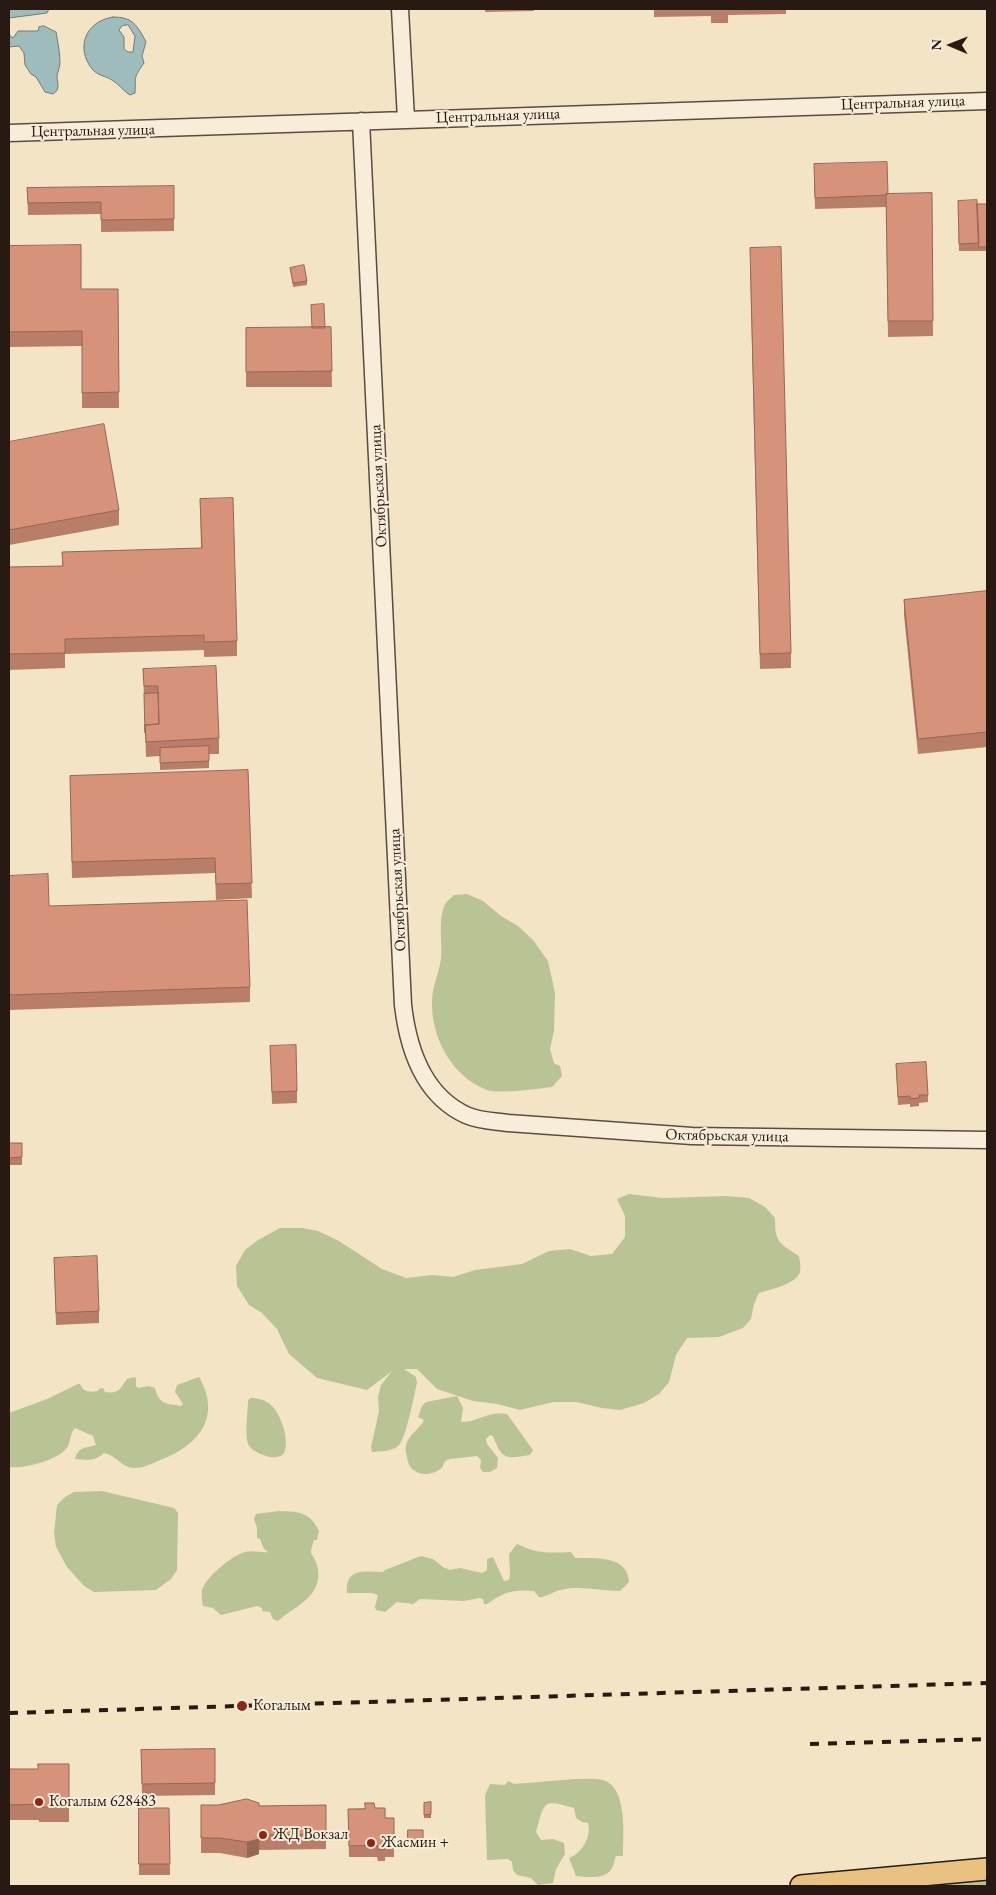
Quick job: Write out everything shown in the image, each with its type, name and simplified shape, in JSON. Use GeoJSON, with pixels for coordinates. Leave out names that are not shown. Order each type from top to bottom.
{"type":"FeatureCollection","features":[{"type":"Feature","properties":{"kind":"main road"},"geometry":{"type":"LineString","coordinates":[[801,1886],[987,1869]]}},
{"type":"Feature","properties":{"kind":"main road"},"geometry":{"type":"LineString","coordinates":[[858,1886],[896,1877]]}},
{"type":"Feature","properties":{"kind":"street"},"geometry":{"type":"LineString","coordinates":[[400,9],[406,119]]}},
{"type":"Feature","properties":{"kind":"street","name":"Центральная улица"},"geometry":{"type":"LineString","coordinates":[[9,133],[987,100]]}},
{"type":"Feature","properties":{"kind":"street","name":"Октябрьская улица"},"geometry":{"type":"LineString","coordinates":[[361,121],[403,1005],[412,1053],[422,1074],[437,1094],[466,1115],[482,1120],[692,1136],[987,1140]]}},
{"type":"Feature","properties":{"kind":"green space"},"geometry":{"type":"Polygon","coordinates":[[[467,894],[483,901],[501,916],[518,926],[533,940],[548,961],[555,993],[554,1031],[550,1049],[554,1063],[560,1066],[562,1076],[552,1087],[509,1091],[487,1090],[474,1084],[463,1075],[446,1054],[439,1041],[435,1028],[432,1001],[441,959],[443,909],[454,895],[467,894]]]}},
{"type":"Feature","properties":{"kind":"green space"},"geometry":{"type":"Polygon","coordinates":[[[629,1194],[663,1198],[727,1196],[749,1198],[765,1207],[775,1218],[777,1238],[783,1245],[799,1256],[800,1272],[788,1283],[759,1293],[754,1304],[751,1319],[743,1328],[719,1337],[687,1338],[676,1355],[669,1382],[659,1394],[644,1403],[620,1410],[576,1402],[553,1402],[520,1410],[497,1404],[473,1401],[437,1389],[417,1369],[404,1369],[416,1377],[417,1383],[404,1435],[401,1442],[395,1448],[372,1452],[371,1447],[379,1411],[378,1397],[381,1385],[392,1371],[367,1390],[317,1378],[289,1354],[277,1329],[262,1313],[249,1305],[237,1286],[236,1266],[245,1250],[258,1240],[280,1228],[302,1228],[318,1231],[339,1241],[382,1269],[406,1278],[432,1275],[453,1277],[475,1270],[522,1264],[549,1251],[570,1249],[591,1256],[612,1254],[625,1237],[625,1216],[617,1199],[629,1194]]]}},
{"type":"Feature","properties":{"kind":"green space"},"geometry":{"type":"Polygon","coordinates":[[[199,1377],[206,1391],[207,1417],[203,1428],[196,1438],[186,1447],[147,1466],[137,1468],[126,1466],[104,1453],[94,1459],[75,1459],[80,1450],[96,1445],[93,1436],[75,1428],[68,1446],[58,1455],[32,1465],[9,1467],[9,1413],[47,1399],[78,1384],[83,1389],[92,1392],[103,1388],[105,1392],[110,1392],[121,1388],[127,1379],[136,1378],[136,1386],[138,1388],[149,1386],[155,1388],[161,1400],[181,1406],[183,1404],[175,1392],[177,1385],[199,1377]]]}},
{"type":"Feature","properties":{"kind":"green space"},"geometry":{"type":"Polygon","coordinates":[[[457,1396],[463,1408],[461,1422],[467,1422],[488,1415],[507,1414],[533,1450],[530,1455],[510,1457],[502,1454],[493,1436],[490,1435],[486,1439],[487,1444],[498,1458],[497,1468],[490,1472],[483,1472],[480,1468],[481,1460],[477,1456],[450,1459],[432,1473],[419,1473],[413,1470],[409,1465],[406,1447],[409,1438],[424,1420],[418,1417],[422,1406],[426,1402],[457,1396]]]}},
{"type":"Feature","properties":{"kind":"green space"},"geometry":{"type":"Polygon","coordinates":[[[251,1398],[267,1402],[279,1415],[286,1441],[286,1448],[282,1455],[270,1457],[256,1452],[249,1446],[247,1437],[248,1400],[251,1398]]]}},
{"type":"Feature","properties":{"kind":"green space"},"geometry":{"type":"Polygon","coordinates":[[[102,1491],[174,1508],[178,1513],[177,1570],[171,1579],[156,1590],[94,1592],[84,1586],[67,1567],[56,1547],[54,1533],[57,1505],[74,1492],[102,1491]]]}},
{"type":"Feature","properties":{"kind":"green space"},"geometry":{"type":"Polygon","coordinates":[[[279,1511],[307,1516],[319,1531],[317,1540],[314,1540],[311,1550],[317,1565],[318,1576],[317,1585],[313,1592],[307,1599],[278,1621],[273,1619],[270,1612],[262,1611],[262,1608],[257,1606],[221,1615],[213,1608],[203,1606],[202,1590],[204,1585],[220,1568],[239,1554],[245,1552],[268,1552],[264,1549],[260,1539],[257,1538],[257,1528],[254,1519],[256,1514],[279,1511]]]}},
{"type":"Feature","properties":{"kind":"green space"},"geometry":{"type":"Polygon","coordinates":[[[517,1544],[531,1550],[543,1552],[571,1552],[575,1558],[601,1558],[609,1560],[623,1567],[629,1582],[620,1591],[575,1588],[539,1597],[534,1591],[520,1590],[504,1594],[487,1604],[484,1604],[483,1599],[479,1598],[464,1601],[420,1599],[413,1604],[397,1602],[385,1612],[376,1610],[378,1595],[372,1593],[347,1593],[349,1579],[353,1575],[363,1572],[383,1572],[421,1556],[433,1559],[450,1570],[460,1568],[482,1573],[487,1570],[487,1559],[493,1557],[504,1581],[509,1580],[509,1554],[517,1544]]]}},
{"type":"Feature","properties":{"kind":"green space"},"geometry":{"type":"Polygon","coordinates":[[[575,1779],[603,1780],[611,1784],[617,1792],[622,1813],[623,1856],[616,1856],[613,1867],[609,1872],[596,1877],[576,1876],[569,1858],[578,1853],[585,1844],[589,1828],[588,1823],[576,1818],[574,1808],[550,1803],[546,1805],[541,1814],[536,1832],[541,1840],[553,1839],[564,1843],[565,1854],[556,1869],[553,1883],[538,1885],[531,1878],[517,1875],[513,1870],[512,1862],[508,1859],[487,1860],[485,1795],[490,1784],[505,1785],[508,1781],[514,1784],[575,1779]]]}},
{"type":"Feature","properties":{"kind":"green space"},"geometry":{"type":"Polygon","coordinates":[[[987,1880],[987,1886],[922,1886],[987,1880]]]}},
{"type":"Feature","properties":{"kind":"water"},"geometry":{"type":"Polygon","coordinates":[[[9,9],[49,9],[47,13],[9,18],[9,9]]]}},
{"type":"Feature","properties":{"kind":"water"},"geometry":{"type":"Polygon","coordinates":[[[120,17],[130,20],[137,27],[146,42],[142,56],[144,63],[136,77],[135,93],[130,95],[110,79],[99,75],[87,61],[84,52],[86,36],[90,29],[104,19],[120,17]],[[128,25],[122,26],[119,30],[124,37],[124,49],[128,52],[133,52],[135,36],[128,25]]]}},
{"type":"Feature","properties":{"kind":"water"},"geometry":{"type":"Polygon","coordinates":[[[44,26],[56,32],[59,48],[58,88],[53,94],[45,92],[36,77],[31,74],[25,65],[24,53],[19,46],[9,47],[9,31],[10,36],[13,38],[18,31],[38,31],[39,27],[44,26]]]}},
{"type":"Feature","properties":{"kind":"building"},"geometry":{"type":"Polygon","coordinates":[[[887,162],[888,194],[886,195],[815,198],[814,164],[887,162]]]}},
{"type":"Feature","properties":{"kind":"building"},"geometry":{"type":"Polygon","coordinates":[[[174,186],[174,219],[101,220],[101,202],[28,203],[27,188],[174,186]]]}},
{"type":"Feature","properties":{"kind":"building"},"geometry":{"type":"Polygon","coordinates":[[[932,193],[933,321],[888,321],[886,194],[932,193]]]}},
{"type":"Feature","properties":{"kind":"building"},"geometry":{"type":"Polygon","coordinates":[[[977,200],[979,243],[959,244],[958,201],[977,200]]]}},
{"type":"Feature","properties":{"kind":"building"},"geometry":{"type":"Polygon","coordinates":[[[977,204],[987,204],[987,247],[979,247],[977,204]]]}},
{"type":"Feature","properties":{"kind":"building"},"geometry":{"type":"Polygon","coordinates":[[[81,245],[81,289],[118,289],[119,392],[82,393],[82,331],[9,332],[9,246],[81,245]]]}},
{"type":"Feature","properties":{"kind":"building"},"geometry":{"type":"Polygon","coordinates":[[[781,247],[791,653],[760,654],[750,248],[781,247]]]}},
{"type":"Feature","properties":{"kind":"building"},"geometry":{"type":"Polygon","coordinates":[[[304,265],[307,281],[293,283],[290,268],[304,265]]]}},
{"type":"Feature","properties":{"kind":"building"},"geometry":{"type":"Polygon","coordinates":[[[324,304],[325,328],[312,328],[311,305],[324,304]]]}},
{"type":"Feature","properties":{"kind":"building"},"geometry":{"type":"Polygon","coordinates":[[[331,327],[332,371],[246,372],[246,328],[331,327]]]}},
{"type":"Feature","properties":{"kind":"building"},"geometry":{"type":"Polygon","coordinates":[[[104,424],[119,510],[9,530],[9,442],[104,424]]]}},
{"type":"Feature","properties":{"kind":"building"},"geometry":{"type":"Polygon","coordinates":[[[233,498],[237,641],[204,642],[204,635],[65,639],[65,653],[9,654],[9,567],[63,566],[62,552],[202,548],[200,499],[233,498]]]}},
{"type":"Feature","properties":{"kind":"building"},"geometry":{"type":"Polygon","coordinates":[[[987,591],[987,732],[918,739],[904,600],[987,591]]]}},
{"type":"Feature","properties":{"kind":"building"},"geometry":{"type":"Polygon","coordinates":[[[216,666],[219,738],[146,742],[145,725],[159,724],[158,686],[144,686],[143,669],[216,666]]]}},
{"type":"Feature","properties":{"kind":"building"},"geometry":{"type":"Polygon","coordinates":[[[158,693],[159,724],[145,725],[145,733],[144,694],[158,693]]]}},
{"type":"Feature","properties":{"kind":"building"},"geometry":{"type":"Polygon","coordinates":[[[209,746],[209,761],[160,763],[160,748],[209,746]]]}},
{"type":"Feature","properties":{"kind":"building"},"geometry":{"type":"Polygon","coordinates":[[[248,770],[252,883],[216,884],[215,858],[72,862],[70,776],[248,770]]]}},
{"type":"Feature","properties":{"kind":"building"},"geometry":{"type":"Polygon","coordinates":[[[48,874],[49,906],[247,900],[250,987],[9,995],[9,876],[48,874]]]}},
{"type":"Feature","properties":{"kind":"building"},"geometry":{"type":"Polygon","coordinates":[[[296,1045],[297,1091],[272,1092],[270,1046],[296,1045]]]}},
{"type":"Feature","properties":{"kind":"building"},"geometry":{"type":"Polygon","coordinates":[[[926,1062],[928,1095],[919,1095],[919,1098],[910,1099],[910,1096],[898,1097],[896,1064],[926,1062]]]}},
{"type":"Feature","properties":{"kind":"building"},"geometry":{"type":"Polygon","coordinates":[[[9,1143],[22,1143],[22,1157],[9,1158],[9,1143]]]}},
{"type":"Feature","properties":{"kind":"building"},"geometry":{"type":"Polygon","coordinates":[[[97,1256],[99,1311],[56,1313],[54,1258],[97,1256]]]}},
{"type":"Feature","properties":{"kind":"building"},"geometry":{"type":"Polygon","coordinates":[[[215,1749],[215,1783],[142,1784],[141,1750],[215,1749]]]}},
{"type":"Feature","properties":{"kind":"building","name":"Когалым 628483"},"geometry":{"type":"Polygon","coordinates":[[[38,1764],[69,1764],[69,1807],[39,1807],[39,1804],[9,1805],[9,1769],[38,1769],[38,1764]]]}},
{"type":"Feature","properties":{"kind":"building"},"geometry":{"type":"Polygon","coordinates":[[[247,1799],[259,1803],[259,1806],[326,1805],[326,1834],[259,1835],[259,1839],[247,1842],[220,1838],[201,1838],[201,1805],[218,1805],[247,1799]]]}},
{"type":"Feature","properties":{"kind":"building"},"geometry":{"type":"Polygon","coordinates":[[[431,1802],[431,1814],[424,1815],[424,1803],[431,1802]]]}},
{"type":"Feature","properties":{"kind":"building","name":"Жасмин +"},"geometry":{"type":"Polygon","coordinates":[[[365,1803],[374,1803],[375,1808],[385,1808],[385,1818],[394,1818],[394,1845],[385,1845],[385,1849],[378,1850],[377,1845],[349,1846],[348,1809],[365,1809],[365,1803]]]}},
{"type":"Feature","properties":{"kind":"building"},"geometry":{"type":"Polygon","coordinates":[[[139,1808],[169,1808],[170,1864],[139,1864],[139,1808]]]}},
{"type":"Feature","properties":{"kind":"building"},"geometry":{"type":"Polygon","coordinates":[[[408,1830],[423,1830],[423,1844],[408,1844],[408,1830]]]}},
{"type":"Feature","properties":{"kind":"railway"},"geometry":{"type":"LineString","coordinates":[[9,1713],[987,1683]]}},
{"type":"Feature","properties":{"kind":"railway"},"geometry":{"type":"LineString","coordinates":[[810,1744],[987,1739]]}},
{"type":"Feature","properties":{"kind":"place","name":"Когалым"},"geometry":{"type":"Point","coordinates":[242,1706]}},
{"type":"Feature","properties":{"kind":"place","name":"Когалым 628483"},"geometry":{"type":"Point","coordinates":[39,1802]}},
{"type":"Feature","properties":{"kind":"place","name":"ЖД Вокзал"},"geometry":{"type":"Point","coordinates":[263,1835]}},
{"type":"Feature","properties":{"kind":"place","name":"Жасмин +"},"geometry":{"type":"Point","coordinates":[371,1843]}}]}
